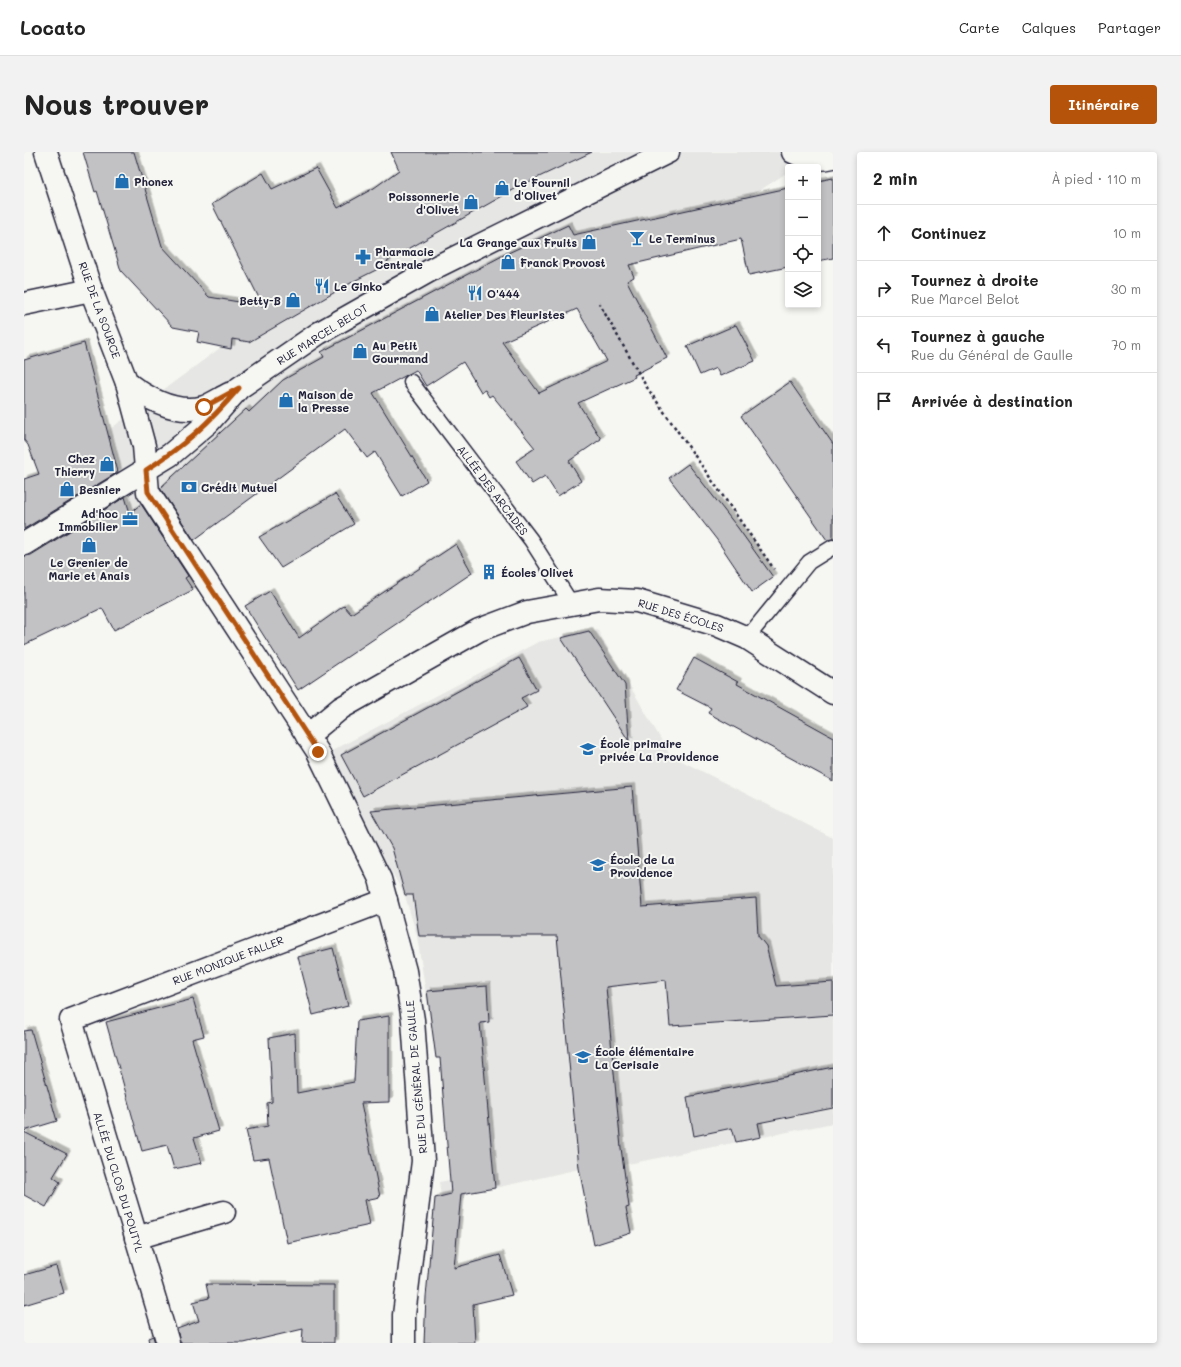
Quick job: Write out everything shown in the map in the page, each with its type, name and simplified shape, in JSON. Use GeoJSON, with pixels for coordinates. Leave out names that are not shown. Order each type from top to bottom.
{"type":"FeatureCollection","features":[{"type":"Feature","properties":{"kind":"street","name":"RUE DE LA SOURCE"},"geometry":{"type":"LineString","coordinates":[[46,152],[91,290],[127,383],[144,446],[146,470]]}},
{"type":"Feature","properties":{"kind":"street","name":"RUE MARCEL BELOT"},"geometry":{"type":"LineString","coordinates":[[24,544],[170,455],[210,422],[239,388],[319,333],[368,304],[438,266],[668,152]]}},
{"type":"Feature","properties":{"kind":"street"},"geometry":{"type":"LineString","coordinates":[[793,152],[807,159],[822,160],[833,157]]}},
{"type":"Feature","properties":{"kind":"street"},"geometry":{"type":"LineString","coordinates":[[24,304],[91,290]]}},
{"type":"Feature","properties":{"kind":"street"},"geometry":{"type":"LineString","coordinates":[[127,383],[144,396],[174,407],[204,407],[239,388]]}},
{"type":"Feature","properties":{"kind":"street","name":"RUE DU GÉNÉRAL DE GAULLE"},"geometry":{"type":"LineString","coordinates":[[146,470],[148,492],[318,752],[380,879],[404,971],[413,1020],[423,1161],[404,1314],[404,1343]]}},
{"type":"Feature","properties":{"kind":"street","name":"RUE DES ÉCOLES"},"geometry":{"type":"LineString","coordinates":[[307,736],[341,708],[479,630],[527,612],[599,599],[637,601],[717,625],[746,638],[833,693]]}},
{"type":"Feature","properties":{"kind":"street","name":"RUE MONIQUE FALLER"},"geometry":{"type":"LineString","coordinates":[[71,1020],[386,900]]}},
{"type":"Feature","properties":{"kind":"street","name":"ALLÉE DU CLOS DU POUTYL"},"geometry":{"type":"LineString","coordinates":[[71,1020],[168,1343]]}},
{"type":"Feature","properties":{"kind":"street"},"geometry":{"type":"LineString","coordinates":[[136,1238],[224,1212]]}},
{"type":"Feature","properties":{"kind":"lane","name":"ALLÉE DES ARCADES"},"geometry":{"type":"LineString","coordinates":[[411,382],[531,540],[571,603]]}},
{"type":"Feature","properties":{"kind":"lane"},"geometry":{"type":"LineString","coordinates":[[746,638],[809,562],[833,547]]}},
{"type":"Feature","properties":{"kind":"path"},"geometry":{"type":"LineString","coordinates":[[599,303],[646,386],[788,588]]}},
{"type":"Feature","properties":{"kind":"shaded area"},"geometry":{"type":"Polygon","coordinates":[[[546,152],[819,152],[801,164],[785,164],[785,174],[693,234],[564,262],[229,465],[24,599],[24,484],[102,435],[285,300],[546,152]]]}},
{"type":"Feature","properties":{"kind":"shaded area"},"geometry":{"type":"Polygon","coordinates":[[[597,629],[670,755],[833,838],[833,1123],[623,1165],[579,1169],[495,1188],[441,1197],[439,1182],[450,1180],[440,1058],[436,1058],[417,936],[405,896],[326,754],[538,642],[597,629]]]}},
{"type":"Feature","properties":{"kind":"building"},"geometry":{"type":"Polygon","coordinates":[[[83,152],[134,152],[162,246],[209,297],[263,306],[212,204],[263,173],[272,189],[316,168],[338,208],[374,188],[399,170],[391,152],[592,152],[522,185],[387,261],[388,264],[356,280],[249,342],[232,339],[231,349],[197,342],[199,332],[173,327],[121,271],[97,191],[95,192],[83,152]]]}},
{"type":"Feature","properties":{"kind":"building"},"geometry":{"type":"Polygon","coordinates":[[[833,178],[833,258],[821,260],[821,200],[821,180],[833,178]]]}},
{"type":"Feature","properties":{"kind":"building"},"geometry":{"type":"Polygon","coordinates":[[[785,189],[785,268],[749,275],[741,239],[629,265],[634,277],[627,281],[667,358],[634,375],[635,377],[578,403],[601,439],[569,461],[581,481],[558,496],[545,476],[532,484],[516,461],[535,448],[492,395],[489,397],[485,390],[481,392],[463,362],[426,386],[416,370],[373,393],[427,481],[402,496],[375,452],[367,458],[345,429],[194,540],[160,488],[246,409],[249,412],[283,380],[324,357],[321,352],[504,255],[568,225],[573,235],[785,189]],[[577,309],[502,342],[539,393],[607,361],[577,309]]]}},
{"type":"Feature","properties":{"kind":"building"},"geometry":{"type":"Polygon","coordinates":[[[736,325],[755,361],[720,376],[716,368],[700,375],[687,346],[736,325]]]}},
{"type":"Feature","properties":{"kind":"building"},"geometry":{"type":"Polygon","coordinates":[[[84,343],[118,472],[24,529],[24,479],[39,474],[28,445],[24,440],[24,360],[84,343]]]}},
{"type":"Feature","properties":{"kind":"building"},"geometry":{"type":"Polygon","coordinates":[[[790,382],[833,444],[833,539],[827,540],[741,416],[790,382]]]}},
{"type":"Feature","properties":{"kind":"building"},"geometry":{"type":"Polygon","coordinates":[[[688,464],[738,528],[773,577],[752,592],[717,540],[669,478],[688,464]]]}},
{"type":"Feature","properties":{"kind":"building"},"geometry":{"type":"Polygon","coordinates":[[[335,494],[354,524],[281,568],[259,537],[335,494]]]}},
{"type":"Feature","properties":{"kind":"building"},"geometry":{"type":"Polygon","coordinates":[[[125,497],[130,513],[141,504],[188,576],[185,578],[193,590],[114,630],[102,608],[24,645],[24,556],[31,555],[125,497]]]}},
{"type":"Feature","properties":{"kind":"building"},"geometry":{"type":"Polygon","coordinates":[[[456,544],[472,573],[298,690],[245,606],[270,591],[299,638],[344,606],[351,614],[456,544]]]}},
{"type":"Feature","properties":{"kind":"building"},"geometry":{"type":"Polygon","coordinates":[[[589,631],[625,685],[629,741],[561,638],[589,631]]]}},
{"type":"Feature","properties":{"kind":"building"},"geometry":{"type":"Polygon","coordinates":[[[519,658],[537,690],[521,698],[527,707],[363,796],[341,755],[519,658]]]}},
{"type":"Feature","properties":{"kind":"building"},"geometry":{"type":"Polygon","coordinates":[[[694,658],[738,682],[737,684],[833,737],[833,781],[708,713],[711,708],[676,690],[694,658]]]}},
{"type":"Feature","properties":{"kind":"building"},"geometry":{"type":"Polygon","coordinates":[[[632,787],[642,907],[756,898],[758,936],[766,946],[776,986],[833,982],[833,1015],[670,1026],[666,980],[606,987],[621,1148],[629,1207],[626,1208],[631,1233],[594,1245],[579,1168],[557,936],[419,936],[413,895],[405,895],[392,848],[371,811],[632,787]]]}},
{"type":"Feature","properties":{"kind":"building"},"geometry":{"type":"Polygon","coordinates":[[[333,948],[348,1006],[313,1015],[298,957],[333,948]]]}},
{"type":"Feature","properties":{"kind":"building"},"geometry":{"type":"Polygon","coordinates":[[[487,986],[489,1022],[480,1023],[495,1188],[461,1194],[454,1268],[500,1255],[512,1295],[473,1304],[475,1343],[424,1343],[426,1297],[435,1198],[451,1194],[440,1058],[436,1058],[427,991],[487,986]]]}},
{"type":"Feature","properties":{"kind":"building"},"geometry":{"type":"Polygon","coordinates":[[[193,999],[204,1036],[192,1039],[219,1131],[194,1138],[202,1163],[174,1169],[167,1145],[142,1151],[106,1022],[193,999]]]}},
{"type":"Feature","properties":{"kind":"building"},"geometry":{"type":"Polygon","coordinates":[[[389,1016],[389,1102],[361,1103],[380,1197],[365,1200],[370,1225],[287,1243],[269,1158],[253,1160],[246,1130],[268,1126],[267,1103],[272,1102],[269,1038],[295,1033],[297,1093],[354,1082],[357,1021],[389,1016]]]}},
{"type":"Feature","properties":{"kind":"building"},"geometry":{"type":"Polygon","coordinates":[[[31,1030],[57,1121],[24,1131],[24,1031],[31,1030]]]}},
{"type":"Feature","properties":{"kind":"building"},"geometry":{"type":"Polygon","coordinates":[[[833,1067],[833,1108],[758,1123],[761,1137],[736,1142],[732,1128],[694,1136],[687,1097],[833,1067]]]}},
{"type":"Feature","properties":{"kind":"building"},"geometry":{"type":"Polygon","coordinates":[[[24,1132],[67,1154],[53,1177],[60,1182],[46,1207],[24,1195],[24,1132]]]}},
{"type":"Feature","properties":{"kind":"building"},"geometry":{"type":"Polygon","coordinates":[[[56,1266],[64,1293],[24,1305],[24,1275],[56,1266]]]}},
{"type":"Feature","properties":{"kind":"building"},"geometry":{"type":"Polygon","coordinates":[[[206,1284],[334,1285],[334,1343],[302,1343],[303,1329],[244,1343],[180,1343],[177,1329],[199,1321],[193,1302],[209,1298],[206,1284]]]}},
{"type":"Feature","properties":{"kind":"building"},"geometry":{"type":"Polygon","coordinates":[[[153,1336],[155,1343],[149,1343],[148,1338],[153,1336]]]}},
{"type":"Feature","properties":{"kind":"place","name":"Phonex"},"geometry":{"type":"Point","coordinates":[122,181]}},
{"type":"Feature","properties":{"kind":"place","name":"Le Fournil d'Olivet"},"geometry":{"type":"Point","coordinates":[502,188]}},
{"type":"Feature","properties":{"kind":"place","name":"Poissonnerie d'Olivet"},"geometry":{"type":"Point","coordinates":[471,202]}},
{"type":"Feature","properties":{"kind":"place","name":"Le Terminus"},"geometry":{"type":"Point","coordinates":[637,238]}},
{"type":"Feature","properties":{"kind":"place","name":"La Grange aux Fruits"},"geometry":{"type":"Point","coordinates":[589,242]}},
{"type":"Feature","properties":{"kind":"place","name":"Pharmacie Centrale"},"geometry":{"type":"Point","coordinates":[363,257]}},
{"type":"Feature","properties":{"kind":"place","name":"Franck Provost"},"geometry":{"type":"Point","coordinates":[508,262]}},
{"type":"Feature","properties":{"kind":"place","name":"Le Ginko"},"geometry":{"type":"Point","coordinates":[322,286]}},
{"type":"Feature","properties":{"kind":"place","name":"O'444"},"geometry":{"type":"Point","coordinates":[475,293]}},
{"type":"Feature","properties":{"kind":"place","name":"Betty-B"},"geometry":{"type":"Point","coordinates":[293,300]}},
{"type":"Feature","properties":{"kind":"place","name":"Atelier Des Fleuristes"},"geometry":{"type":"Point","coordinates":[432,314]}},
{"type":"Feature","properties":{"kind":"place","name":"Au Petit Gourmand"},"geometry":{"type":"Point","coordinates":[360,351]}},
{"type":"Feature","properties":{"kind":"place","name":"Maison de la Presse"},"geometry":{"type":"Point","coordinates":[286,400]}},
{"type":"Feature","properties":{"kind":"place","name":"Chez Thierry"},"geometry":{"type":"Point","coordinates":[107,464]}},
{"type":"Feature","properties":{"kind":"place","name":"Crédit Mutuel"},"geometry":{"type":"Point","coordinates":[189,487]}},
{"type":"Feature","properties":{"kind":"place","name":"Besnier"},"geometry":{"type":"Point","coordinates":[67,489]}},
{"type":"Feature","properties":{"kind":"place","name":"Ad'hoc Immobilier"},"geometry":{"type":"Point","coordinates":[130,519]}},
{"type":"Feature","properties":{"kind":"place","name":"Le Grenier de Marie et Anais"},"geometry":{"type":"Point","coordinates":[89,545]}},
{"type":"Feature","properties":{"kind":"place","name":"Écoles Olivet"},"geometry":{"type":"Point","coordinates":[489,572]}},
{"type":"Feature","properties":{"kind":"place","name":"École primaire privée La Providence"},"geometry":{"type":"Point","coordinates":[588,749]}},
{"type":"Feature","properties":{"kind":"place","name":"École de La Providence"},"geometry":{"type":"Point","coordinates":[598,865]}},
{"type":"Feature","properties":{"kind":"place","name":"École élémentaire La Cerisaie"},"geometry":{"type":"Point","coordinates":[583,1057]}},
{"type":"Feature","properties":{"kind":"route"},"geometry":{"type":"LineString","coordinates":[[204,407],[239,388],[210,422],[170,455],[146,470],[148,492],[318,752]]}}]}
